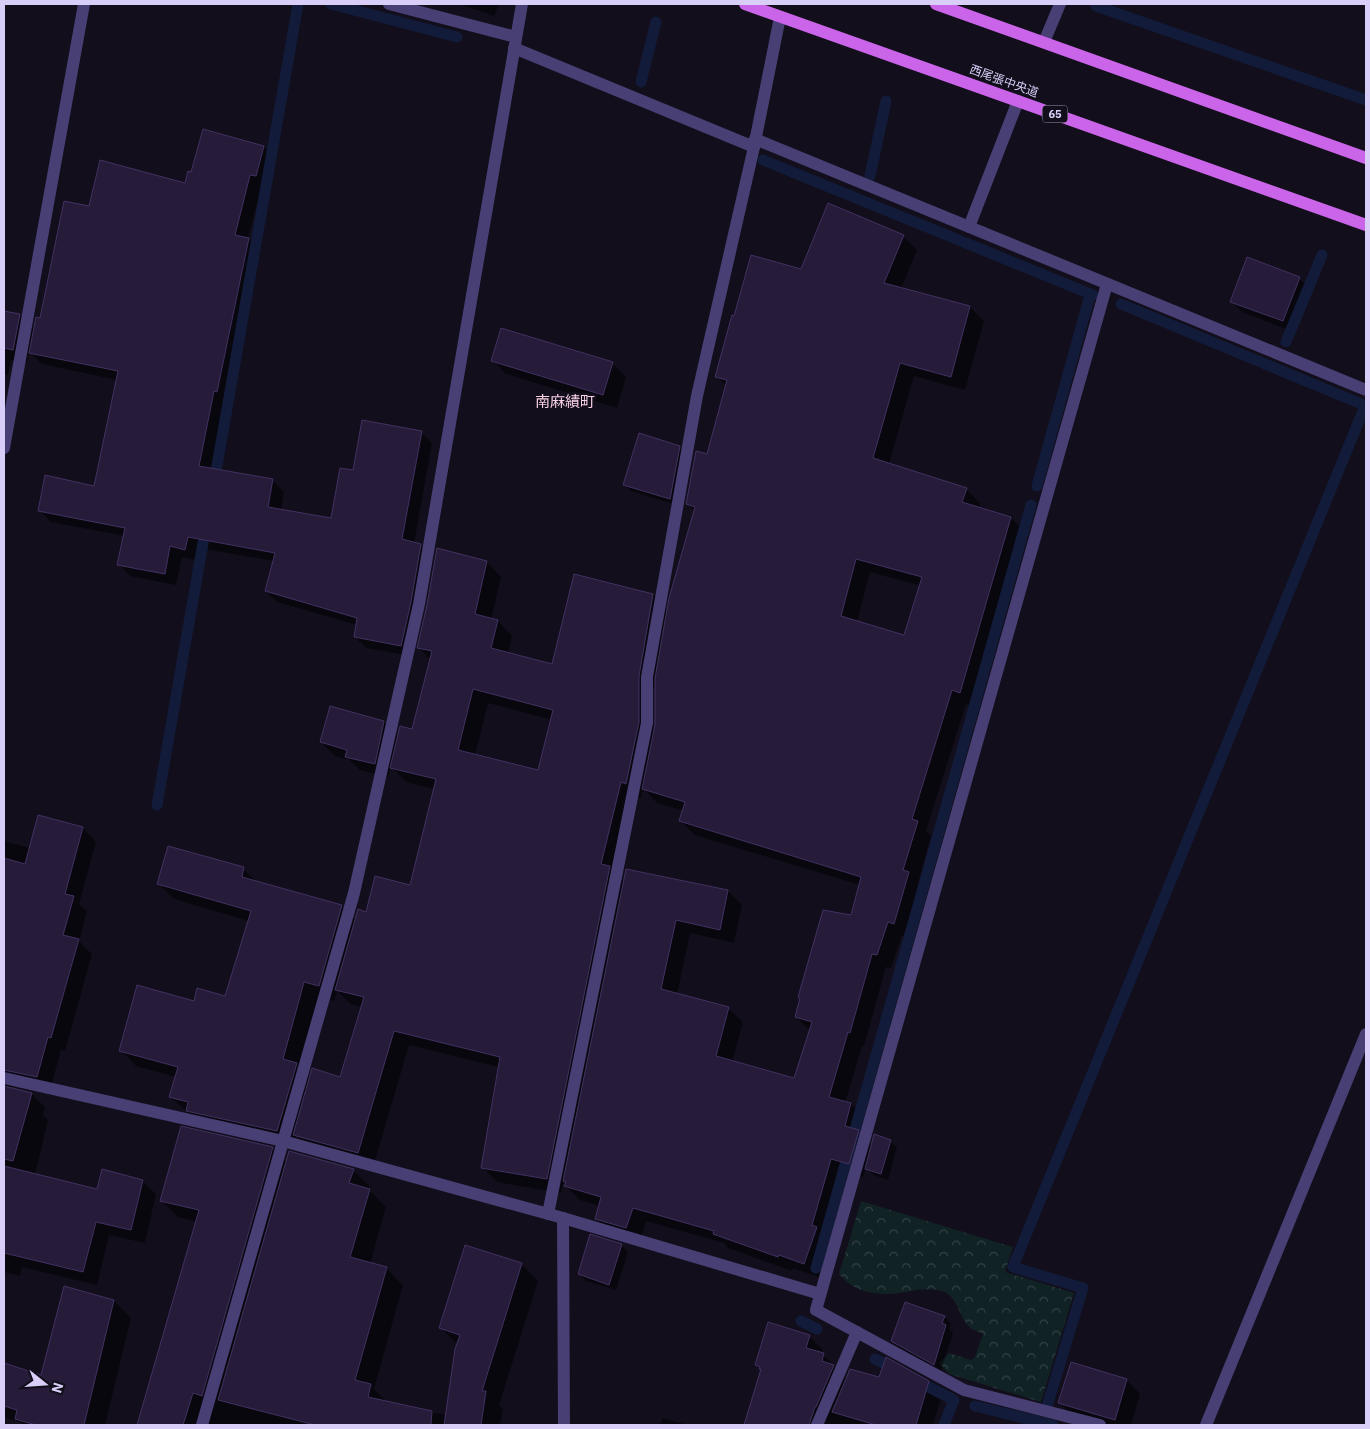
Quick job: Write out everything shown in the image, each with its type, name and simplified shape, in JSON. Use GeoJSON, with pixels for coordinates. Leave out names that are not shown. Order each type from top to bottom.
{"type":"FeatureCollection","features":[{"type":"Feature","properties":{"kind":"main road","name":"西尾張中央道"},"geometry":{"type":"LineString","coordinates":[[744,4],[1366,225]]}},
{"type":"Feature","properties":{"kind":"main road"},"geometry":{"type":"LineString","coordinates":[[936,4],[1366,158]]}},
{"type":"Feature","properties":{"kind":"street"},"geometry":{"type":"LineString","coordinates":[[4,448],[84,4]]}},
{"type":"Feature","properties":{"kind":"street"},"geometry":{"type":"LineString","coordinates":[[389,4],[515,42],[754,143],[969,228],[1366,390]]}},
{"type":"Feature","properties":{"kind":"street"},"geometry":{"type":"LineString","coordinates":[[202,1425],[354,893],[419,604],[522,4]]}},
{"type":"Feature","properties":{"kind":"street"},"geometry":{"type":"LineString","coordinates":[[1044,42],[1060,4]]}},
{"type":"Feature","properties":{"kind":"street"},"geometry":{"type":"LineString","coordinates":[[548,1214],[647,724],[647,677],[697,396],[754,143],[780,16]]}},
{"type":"Feature","properties":{"kind":"street"},"geometry":{"type":"LineString","coordinates":[[969,228],[1018,101]]}},
{"type":"Feature","properties":{"kind":"street"},"geometry":{"type":"LineString","coordinates":[[1100,1425],[964,1390],[816,1310],[1107,284]]}},
{"type":"Feature","properties":{"kind":"street"},"geometry":{"type":"LineString","coordinates":[[1206,1425],[1366,1034]]}},
{"type":"Feature","properties":{"kind":"street"},"geometry":{"type":"LineString","coordinates":[[4,1078],[283,1141],[564,1218],[820,1294]]}},
{"type":"Feature","properties":{"kind":"street"},"geometry":{"type":"LineString","coordinates":[[564,1218],[564,1425]]}},
{"type":"Feature","properties":{"kind":"street"},"geometry":{"type":"LineString","coordinates":[[817,1425],[857,1332]]}},
{"type":"Feature","properties":{"kind":"green space"},"geometry":{"type":"Polygon","coordinates":[[[861,1201],[1013,1247],[1005,1272],[1074,1293],[1041,1402],[949,1374],[939,1363],[949,1353],[971,1360],[975,1357],[983,1334],[972,1329],[967,1324],[954,1301],[945,1292],[928,1289],[891,1294],[874,1293],[858,1289],[839,1274],[861,1201]]]}},
{"type":"Feature","properties":{"kind":"building"},"geometry":{"type":"Polygon","coordinates":[[[203,129],[264,146],[256,176],[250,175],[235,235],[249,238],[217,392],[214,391],[199,466],[273,479],[268,507],[331,518],[340,468],[353,470],[362,420],[422,431],[402,539],[421,544],[401,646],[354,637],[357,618],[265,591],[275,553],[188,537],[185,550],[170,546],[165,574],[117,565],[125,528],[38,511],[45,475],[94,486],[118,371],[29,353],[36,317],[40,318],[64,201],[89,206],[100,160],[185,183],[188,171],[191,172],[203,129]]]}},
{"type":"Feature","properties":{"kind":"building"},"geometry":{"type":"Polygon","coordinates":[[[828,203],[904,235],[884,283],[970,306],[951,377],[900,363],[873,458],[967,488],[962,502],[1011,517],[960,693],[952,690],[912,819],[918,821],[903,870],[909,872],[894,924],[888,922],[877,955],[872,954],[850,1033],[848,1032],[829,1097],[851,1103],[845,1126],[859,1130],[849,1164],[831,1159],[812,1225],[817,1227],[804,1264],[713,1234],[714,1231],[633,1208],[626,1228],[595,1219],[601,1197],[564,1186],[566,1182],[563,1181],[626,869],[728,890],[720,930],[676,920],[661,989],[729,1007],[716,1056],[794,1078],[812,1022],[795,1017],[800,998],[798,997],[823,910],[851,915],[861,877],[679,821],[685,802],[642,789],[655,725],[655,678],[669,598],[695,507],[686,504],[696,451],[707,454],[727,380],[715,377],[732,315],[734,316],[751,255],[801,269],[828,203]],[[856,559],[841,616],[904,635],[922,577],[856,559]]]}},
{"type":"Feature","properties":{"kind":"building"},"geometry":{"type":"Polygon","coordinates":[[[1247,257],[1300,277],[1283,321],[1230,302],[1247,257]]]}},
{"type":"Feature","properties":{"kind":"building"},"geometry":{"type":"Polygon","coordinates":[[[4,311],[20,314],[13,350],[4,348],[4,311]]]}},
{"type":"Feature","properties":{"kind":"building"},"geometry":{"type":"Polygon","coordinates":[[[501,328],[613,362],[603,395],[491,361],[501,328]]]}},
{"type":"Feature","properties":{"kind":"building"},"geometry":{"type":"Polygon","coordinates":[[[639,433],[680,446],[670,499],[623,485],[639,433]]]}},
{"type":"Feature","properties":{"kind":"building"},"geometry":{"type":"Polygon","coordinates":[[[437,548],[487,561],[475,614],[498,620],[491,648],[552,664],[574,574],[653,594],[639,676],[639,722],[626,784],[621,782],[601,864],[610,866],[547,1179],[481,1168],[500,1057],[394,1031],[358,1153],[293,1135],[312,1068],[340,1077],[364,997],[335,990],[358,909],[366,912],[375,876],[410,885],[436,779],[390,768],[400,726],[412,729],[432,651],[417,648],[437,548]],[[473,689],[458,750],[538,770],[553,710],[473,689]]]}},
{"type":"Feature","properties":{"kind":"building"},"geometry":{"type":"Polygon","coordinates":[[[330,706],[384,721],[375,764],[345,757],[347,750],[320,742],[330,706]]]}},
{"type":"Feature","properties":{"kind":"building"},"geometry":{"type":"Polygon","coordinates":[[[38,815],[83,827],[65,894],[74,896],[63,935],[79,939],[51,1038],[48,1037],[37,1077],[4,1070],[4,858],[25,864],[38,815]]]}},
{"type":"Feature","properties":{"kind":"building"},"geometry":{"type":"Polygon","coordinates":[[[168,846],[244,867],[242,877],[342,905],[319,986],[304,982],[283,1059],[297,1063],[277,1131],[186,1111],[188,1102],[169,1097],[178,1067],[119,1051],[137,985],[194,1001],[197,988],[225,996],[251,911],[157,884],[168,846]]]}},
{"type":"Feature","properties":{"kind":"building"},"geometry":{"type":"Polygon","coordinates":[[[4,1086],[32,1093],[13,1161],[4,1159],[4,1086]]]}},
{"type":"Feature","properties":{"kind":"building"},"geometry":{"type":"Polygon","coordinates":[[[181,1126],[273,1147],[202,1396],[193,1393],[183,1425],[137,1425],[199,1210],[160,1201],[181,1126]]]}},
{"type":"Feature","properties":{"kind":"building"},"geometry":{"type":"Polygon","coordinates":[[[874,1134],[891,1140],[881,1174],[865,1169],[874,1134]]]}},
{"type":"Feature","properties":{"kind":"building"},"geometry":{"type":"Polygon","coordinates":[[[289,1151],[354,1169],[349,1183],[370,1189],[350,1257],[387,1267],[355,1380],[371,1384],[368,1397],[432,1411],[431,1425],[315,1425],[218,1400],[289,1151]]]}},
{"type":"Feature","properties":{"kind":"building"},"geometry":{"type":"Polygon","coordinates":[[[4,1166],[97,1189],[102,1169],[143,1180],[131,1230],[96,1222],[83,1272],[4,1253],[4,1166]]]}},
{"type":"Feature","properties":{"kind":"building"},"geometry":{"type":"Polygon","coordinates":[[[590,1234],[622,1244],[609,1285],[578,1274],[590,1234]]]}},
{"type":"Feature","properties":{"kind":"building"},"geometry":{"type":"Polygon","coordinates":[[[465,1245],[522,1263],[482,1391],[486,1391],[481,1425],[444,1425],[455,1349],[460,1335],[439,1328],[465,1245]]]}},
{"type":"Feature","properties":{"kind":"building"},"geometry":{"type":"Polygon","coordinates":[[[64,1286],[114,1300],[84,1425],[36,1425],[15,1419],[17,1410],[4,1406],[4,1363],[41,1375],[64,1286]]]}},
{"type":"Feature","properties":{"kind":"building"},"geometry":{"type":"Polygon","coordinates":[[[905,1302],[945,1316],[942,1323],[946,1325],[934,1365],[891,1341],[905,1302]]]}},
{"type":"Feature","properties":{"kind":"building"},"geometry":{"type":"Polygon","coordinates":[[[768,1322],[810,1335],[806,1348],[824,1353],[822,1361],[834,1365],[809,1425],[744,1425],[761,1369],[755,1365],[768,1322]]]}},
{"type":"Feature","properties":{"kind":"building"},"geometry":{"type":"Polygon","coordinates":[[[886,1357],[929,1381],[916,1425],[876,1425],[832,1412],[850,1369],[879,1377],[886,1357]]]}},
{"type":"Feature","properties":{"kind":"building"},"geometry":{"type":"Polygon","coordinates":[[[1071,1362],[1127,1379],[1115,1420],[1058,1403],[1071,1362]]]}},
{"type":"Feature","properties":{"kind":"waterway"},"geometry":{"type":"LineString","coordinates":[[214,483],[298,4]]}},
{"type":"Feature","properties":{"kind":"waterway"},"geometry":{"type":"LineString","coordinates":[[331,4],[457,37]]}},
{"type":"Feature","properties":{"kind":"waterway"},"geometry":{"type":"LineString","coordinates":[[1097,4],[1096,6],[1366,100]]}},
{"type":"Feature","properties":{"kind":"waterway"},"geometry":{"type":"LineString","coordinates":[[641,82],[656,22]]}},
{"type":"Feature","properties":{"kind":"waterway"},"geometry":{"type":"LineString","coordinates":[[870,176],[886,101]]}},
{"type":"Feature","properties":{"kind":"waterway"},"geometry":{"type":"LineString","coordinates":[[763,160],[1093,295]]}},
{"type":"Feature","properties":{"kind":"waterway"},"geometry":{"type":"LineString","coordinates":[[1286,342],[1322,255]]}},
{"type":"Feature","properties":{"kind":"waterway"},"geometry":{"type":"LineString","coordinates":[[1037,486],[1090,295]]}},
{"type":"Feature","properties":{"kind":"waterway"},"geometry":{"type":"LineString","coordinates":[[1121,304],[1366,406]]}},
{"type":"Feature","properties":{"kind":"waterway"},"geometry":{"type":"LineString","coordinates":[[1048,1403],[1083,1288],[1013,1267],[1365,406]]}},
{"type":"Feature","properties":{"kind":"waterway"},"geometry":{"type":"LineString","coordinates":[[816,1268],[1031,505]]}},
{"type":"Feature","properties":{"kind":"waterway"},"geometry":{"type":"LineString","coordinates":[[157,805],[206,526]]}},
{"type":"Feature","properties":{"kind":"waterway"},"geometry":{"type":"LineString","coordinates":[[801,1321],[817,1329]]}},
{"type":"Feature","properties":{"kind":"waterway"},"geometry":{"type":"LineString","coordinates":[[875,1359],[897,1370]]}},
{"type":"Feature","properties":{"kind":"waterway"},"geometry":{"type":"LineString","coordinates":[[915,1380],[954,1400],[944,1425]]}},
{"type":"Feature","properties":{"kind":"waterway"},"geometry":{"type":"LineString","coordinates":[[975,1406],[1053,1425]]}},
{"type":"Feature","properties":{"kind":"district","name":"南麻績町"},"geometry":{"type":"Point","coordinates":[565,402]}}]}
